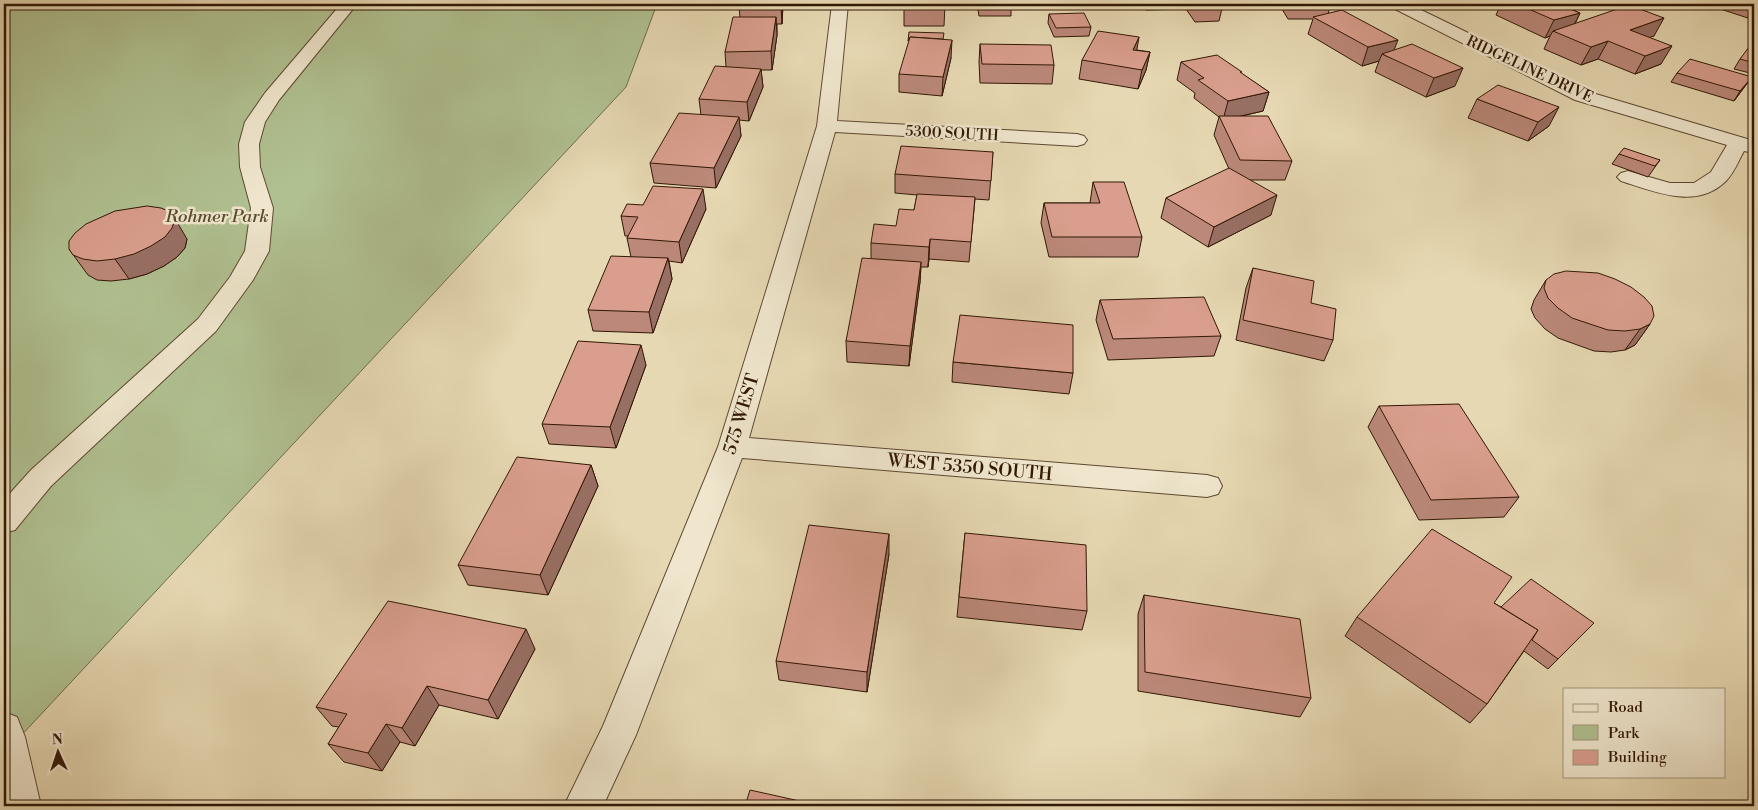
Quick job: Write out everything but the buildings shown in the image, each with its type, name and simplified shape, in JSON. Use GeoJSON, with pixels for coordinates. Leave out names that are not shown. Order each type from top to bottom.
{"type":"FeatureCollection","features":[{"type":"Feature","properties":{"kind":"street"},"geometry":{"type":"LineString","coordinates":[[4,521],[41,478],[207,325],[241,280],[257,251],[262,208],[250,167],[249,144],[255,122],[272,97],[349,4]]}},
{"type":"Feature","properties":{"kind":"street","name":"575 WEST"},"geometry":{"type":"LineString","coordinates":[[583,806],[618,735],[732,447],[827,126],[840,4]]}},
{"type":"Feature","properties":{"kind":"street","name":"RIDGELINE DRIVE"},"geometry":{"type":"LineString","coordinates":[[1397,4],[1582,96],[1746,145]]}},
{"type":"Feature","properties":{"kind":"street","name":"5300 SOUTH"},"geometry":{"type":"LineString","coordinates":[[827,126],[1077,140]]}},
{"type":"Feature","properties":{"kind":"street"},"geometry":{"type":"LineString","coordinates":[[1628,177],[1669,189],[1699,190],[1719,176],[1746,145]]}},
{"type":"Feature","properties":{"kind":"street","name":"WEST 5350 SOUTH"},"geometry":{"type":"LineString","coordinates":[[732,447],[1207,486]]}},
{"type":"Feature","properties":{"kind":"street"},"geometry":{"type":"LineString","coordinates":[[4,730],[8,738],[22,806]]}},
{"type":"Feature","properties":{"kind":"green space","name":"Rohmer Park"},"geometry":{"type":"Polygon","coordinates":[[[4,4],[657,4],[626,87],[4,754],[4,4]]]}}]}
